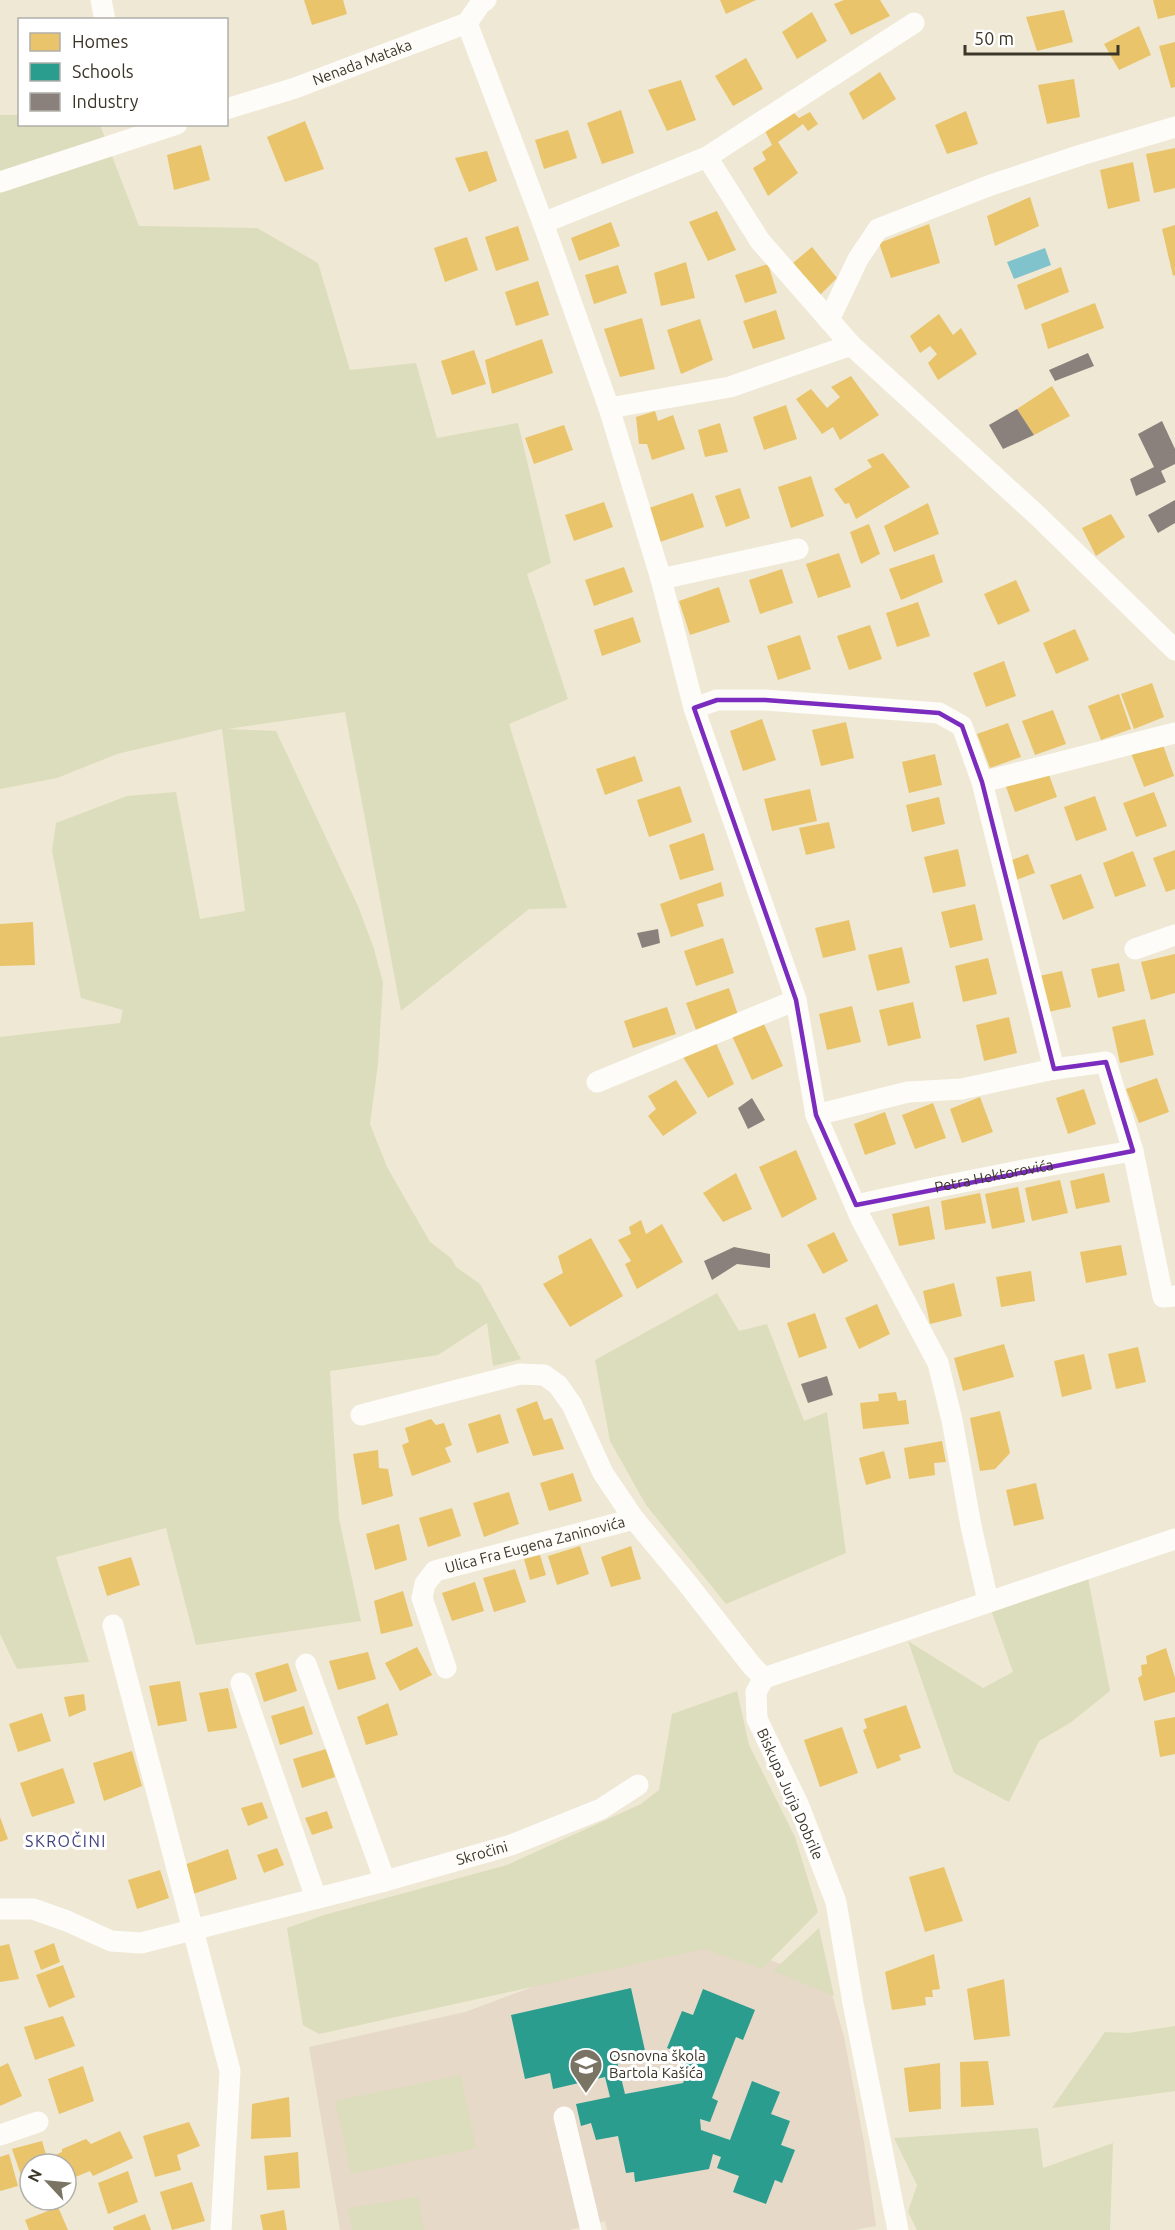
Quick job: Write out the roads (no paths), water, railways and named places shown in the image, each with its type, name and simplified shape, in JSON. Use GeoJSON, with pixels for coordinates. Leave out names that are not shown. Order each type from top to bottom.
{"type":"FeatureCollection","features":[{"type":"Feature","properties":{"kind":"street"},"geometry":{"type":"LineString","coordinates":[[101,0],[105,18]]}},
{"type":"Feature","properties":{"kind":"street","name":"Nenada Mataka"},"geometry":{"type":"LineString","coordinates":[[228,108],[295,88],[467,23],[481,3],[486,0]]}},
{"type":"Feature","properties":{"kind":"street"},"geometry":{"type":"LineString","coordinates":[[467,23],[543,223],[609,408],[661,579],[694,708],[796,1000],[816,1115],[861,1219],[938,1363],[952,1420],[971,1526],[988,1601]]}},
{"type":"Feature","properties":{"kind":"street"},"geometry":{"type":"LineString","coordinates":[[543,223],[707,158],[914,23]]}},
{"type":"Feature","properties":{"kind":"street"},"geometry":{"type":"LineString","coordinates":[[0,182],[127,135],[168,126]]}},
{"type":"Feature","properties":{"kind":"street"},"geometry":{"type":"LineString","coordinates":[[829,320],[858,259],[879,229],[991,185],[1175,127]]}},
{"type":"Feature","properties":{"kind":"street"},"geometry":{"type":"LineString","coordinates":[[707,158],[760,241],[851,345],[1040,518],[1175,650]]}},
{"type":"Feature","properties":{"kind":"street"},"geometry":{"type":"LineString","coordinates":[[609,408],[730,387],[851,345]]}},
{"type":"Feature","properties":{"kind":"street"},"geometry":{"type":"LineString","coordinates":[[661,579],[798,549]]}},
{"type":"Feature","properties":{"kind":"street"},"geometry":{"type":"LineString","coordinates":[[694,708],[717,700],[765,700],[939,713],[962,726],[982,782],[1054,1069]]}},
{"type":"Feature","properties":{"kind":"street"},"geometry":{"type":"LineString","coordinates":[[982,782],[1175,733]]}},
{"type":"Feature","properties":{"kind":"street"},"geometry":{"type":"LineString","coordinates":[[1135,949],[1175,935]]}},
{"type":"Feature","properties":{"kind":"street"},"geometry":{"type":"LineString","coordinates":[[597,1082],[796,1000]]}},
{"type":"Feature","properties":{"kind":"street"},"geometry":{"type":"LineString","coordinates":[[816,1115],[908,1092],[962,1089],[1054,1069],[1106,1062],[1133,1151],[1169,1296]]}},
{"type":"Feature","properties":{"kind":"street","name":"Petra Hektorovića"},"geometry":{"type":"LineString","coordinates":[[856,1205],[939,1186],[1133,1151]]}},
{"type":"Feature","properties":{"kind":"street","name":"Ulica Fra Eugena Zaninovića"},"geometry":{"type":"LineString","coordinates":[[361,1415],[520,1374],[544,1375],[558,1384],[572,1405],[603,1473],[634,1519],[764,1678]]}},
{"type":"Feature","properties":{"kind":"street","name":"Ulica Fra Eugena Zaninovića"},"geometry":{"type":"LineString","coordinates":[[446,1668],[422,1598],[425,1584],[435,1570],[634,1519]]}},
{"type":"Feature","properties":{"kind":"street"},"geometry":{"type":"LineString","coordinates":[[764,1678],[1175,1539]]}},
{"type":"Feature","properties":{"kind":"street"},"geometry":{"type":"LineString","coordinates":[[113,1624],[230,2071],[221,2230]]}},
{"type":"Feature","properties":{"kind":"street"},"geometry":{"type":"LineString","coordinates":[[306,1664],[385,1881]]}},
{"type":"Feature","properties":{"kind":"street","name":"Biskupa Jurja Dobrile"},"geometry":{"type":"LineString","coordinates":[[764,1678],[756,1692],[757,1719],[799,1806],[836,1902],[853,2003],[898,2230]]}},
{"type":"Feature","properties":{"kind":"street"},"geometry":{"type":"LineString","coordinates":[[242,1683],[316,1898]]}},
{"type":"Feature","properties":{"kind":"street","name":"Skročini"},"geometry":{"type":"LineString","coordinates":[[0,1909],[33,1909],[67,1921],[111,1941],[141,1943],[385,1881],[511,1845],[600,1809],[638,1785]]}},
{"type":"Feature","properties":{"kind":"street"},"geometry":{"type":"LineString","coordinates":[[564,2117],[591,2230]]}},
{"type":"Feature","properties":{"kind":"street"},"geometry":{"type":"LineString","coordinates":[[0,2135],[38,2122]]}},
{"type":"Feature","properties":{"kind":"water"},"geometry":{"type":"Polygon","coordinates":[[[1045,248],[1051,265],[1014,279],[1007,262],[1045,248]]]}},
{"type":"Feature","properties":{"kind":"place","name":"Osnovna škola Bartola Kašića"},"geometry":{"type":"Point","coordinates":[586,2094]}},
{"type":"Feature","properties":{"kind":"district","name":"SKROČINI"},"geometry":{"type":"Point","coordinates":[66,1841]}}]}
